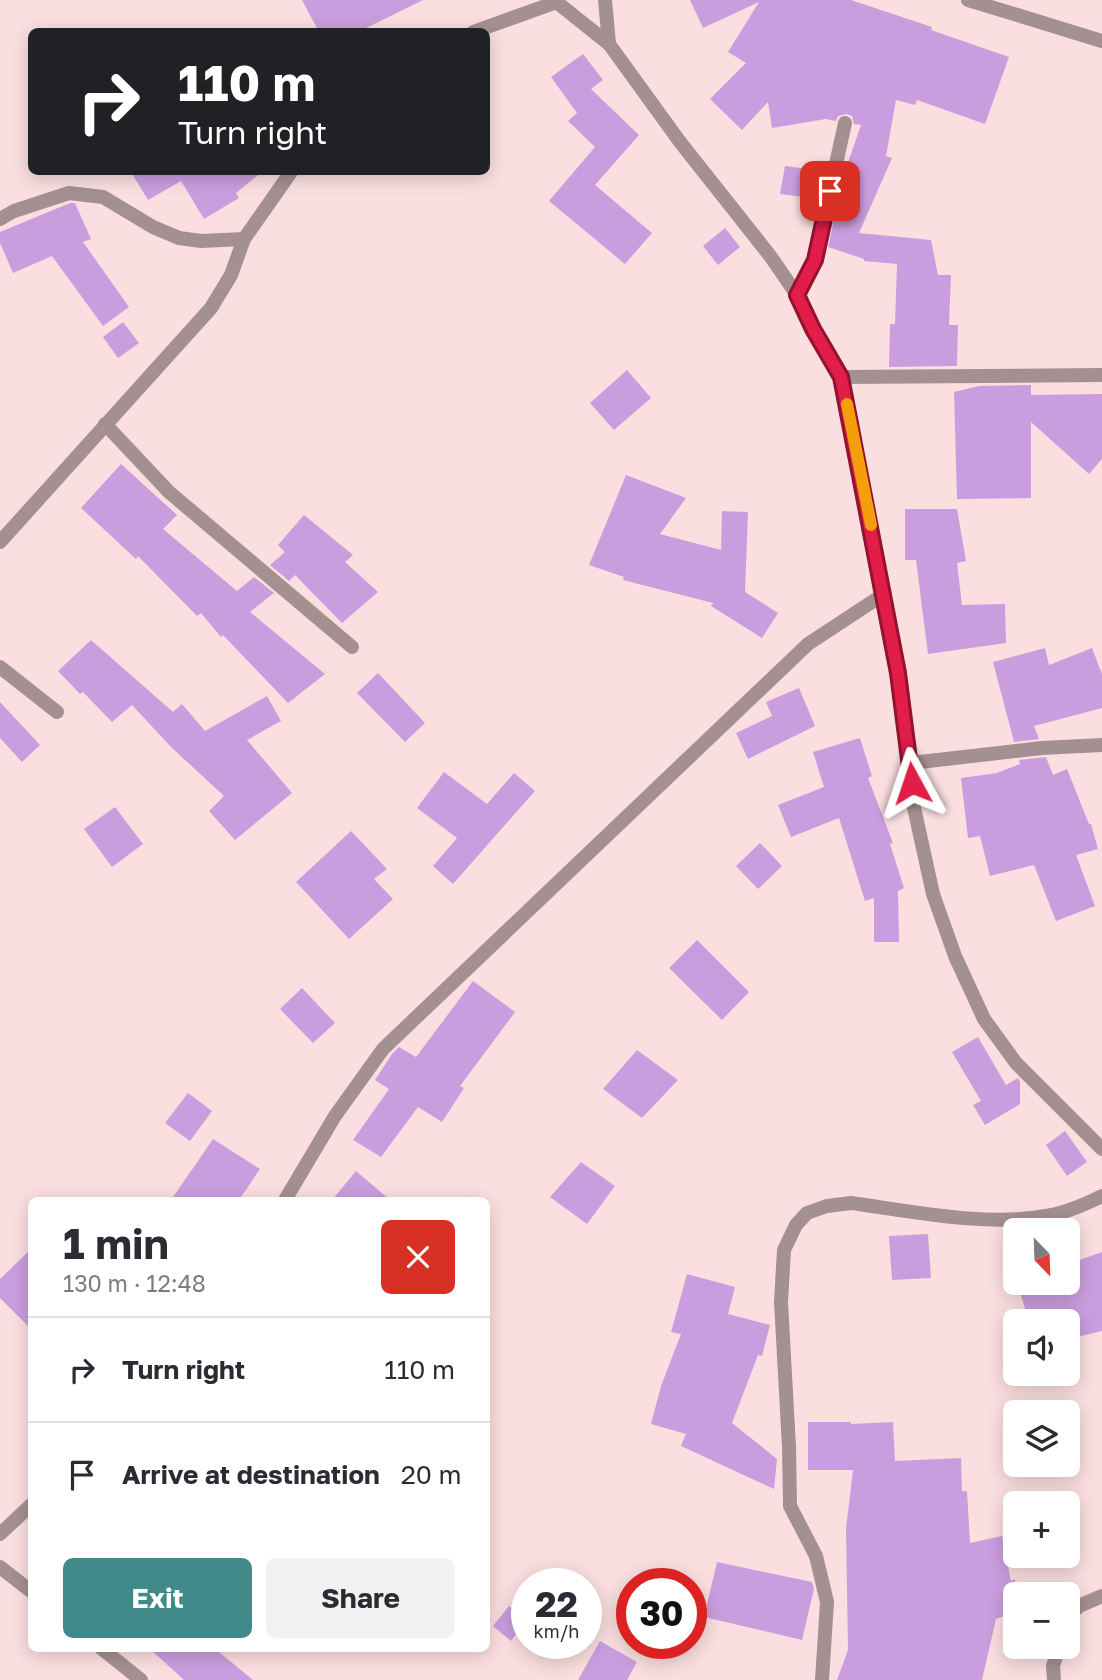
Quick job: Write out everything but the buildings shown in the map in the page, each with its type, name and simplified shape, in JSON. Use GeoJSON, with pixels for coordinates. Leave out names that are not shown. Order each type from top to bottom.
{"type":"FeatureCollection","features":[{"type":"Feature","properties":{"kind":"street"},"geometry":{"type":"LineString","coordinates":[[605,0],[609,44]]}},
{"type":"Feature","properties":{"kind":"street"},"geometry":{"type":"LineString","coordinates":[[968,0],[1102,41]]}},
{"type":"Feature","properties":{"kind":"street"},"geometry":{"type":"LineString","coordinates":[[488,28],[555,1],[609,44],[797,295],[841,377],[884,594],[911,763],[913,803],[933,894],[954,956],[984,1020],[1016,1063],[1102,1149]]}},
{"type":"Feature","properties":{"kind":"street"},"geometry":{"type":"LineString","coordinates":[[797,295],[815,260],[845,122]]}},
{"type":"Feature","properties":{"kind":"street"},"geometry":{"type":"LineString","coordinates":[[0,542],[211,307],[232,275],[244,239],[289,175]]}},
{"type":"Feature","properties":{"kind":"street"},"geometry":{"type":"LineString","coordinates":[[0,219],[14,211],[69,193],[103,197],[153,228],[179,238],[201,241],[244,239]]}},
{"type":"Feature","properties":{"kind":"street"},"geometry":{"type":"LineString","coordinates":[[841,377],[1102,375]]}},
{"type":"Feature","properties":{"kind":"street"},"geometry":{"type":"LineString","coordinates":[[105,425],[169,492],[352,647]]}},
{"type":"Feature","properties":{"kind":"street"},"geometry":{"type":"LineString","coordinates":[[287,1197],[335,1116],[383,1049],[808,644],[884,594]]}},
{"type":"Feature","properties":{"kind":"street"},"geometry":{"type":"LineString","coordinates":[[0,667],[57,712]]}},
{"type":"Feature","properties":{"kind":"street"},"geometry":{"type":"LineString","coordinates":[[911,763],[1042,748],[1102,745]]}},
{"type":"Feature","properties":{"kind":"street"},"geometry":{"type":"LineString","coordinates":[[822,1680],[827,1602],[816,1556],[790,1506],[781,1302],[784,1250],[796,1225],[807,1213],[827,1206],[851,1203],[1005,1220],[1046,1216],[1080,1207],[1102,1196]]}},
{"type":"Feature","properties":{"kind":"street"},"geometry":{"type":"LineString","coordinates":[[0,1534],[28,1508]]}},
{"type":"Feature","properties":{"kind":"street"},"geometry":{"type":"LineString","coordinates":[[0,1567],[28,1589]]}},
{"type":"Feature","properties":{"kind":"street"},"geometry":{"type":"LineString","coordinates":[[1080,1606],[1102,1597]]}},
{"type":"Feature","properties":{"kind":"street"},"geometry":{"type":"LineString","coordinates":[[107,1652],[141,1680]]}},
{"type":"Feature","properties":{"kind":"street"},"geometry":{"type":"LineString","coordinates":[[1054,1680],[1055,1659]]}},
{"type":"Feature","properties":{"kind":"slow traffic"},"geometry":{"type":"LineString","coordinates":[[847,404],[871,525]]}},
{"type":"Feature","properties":{"kind":"route"},"geometry":{"type":"LineString","coordinates":[[830,191],[815,260],[797,295],[841,377],[898,673],[912,783]]}}]}
